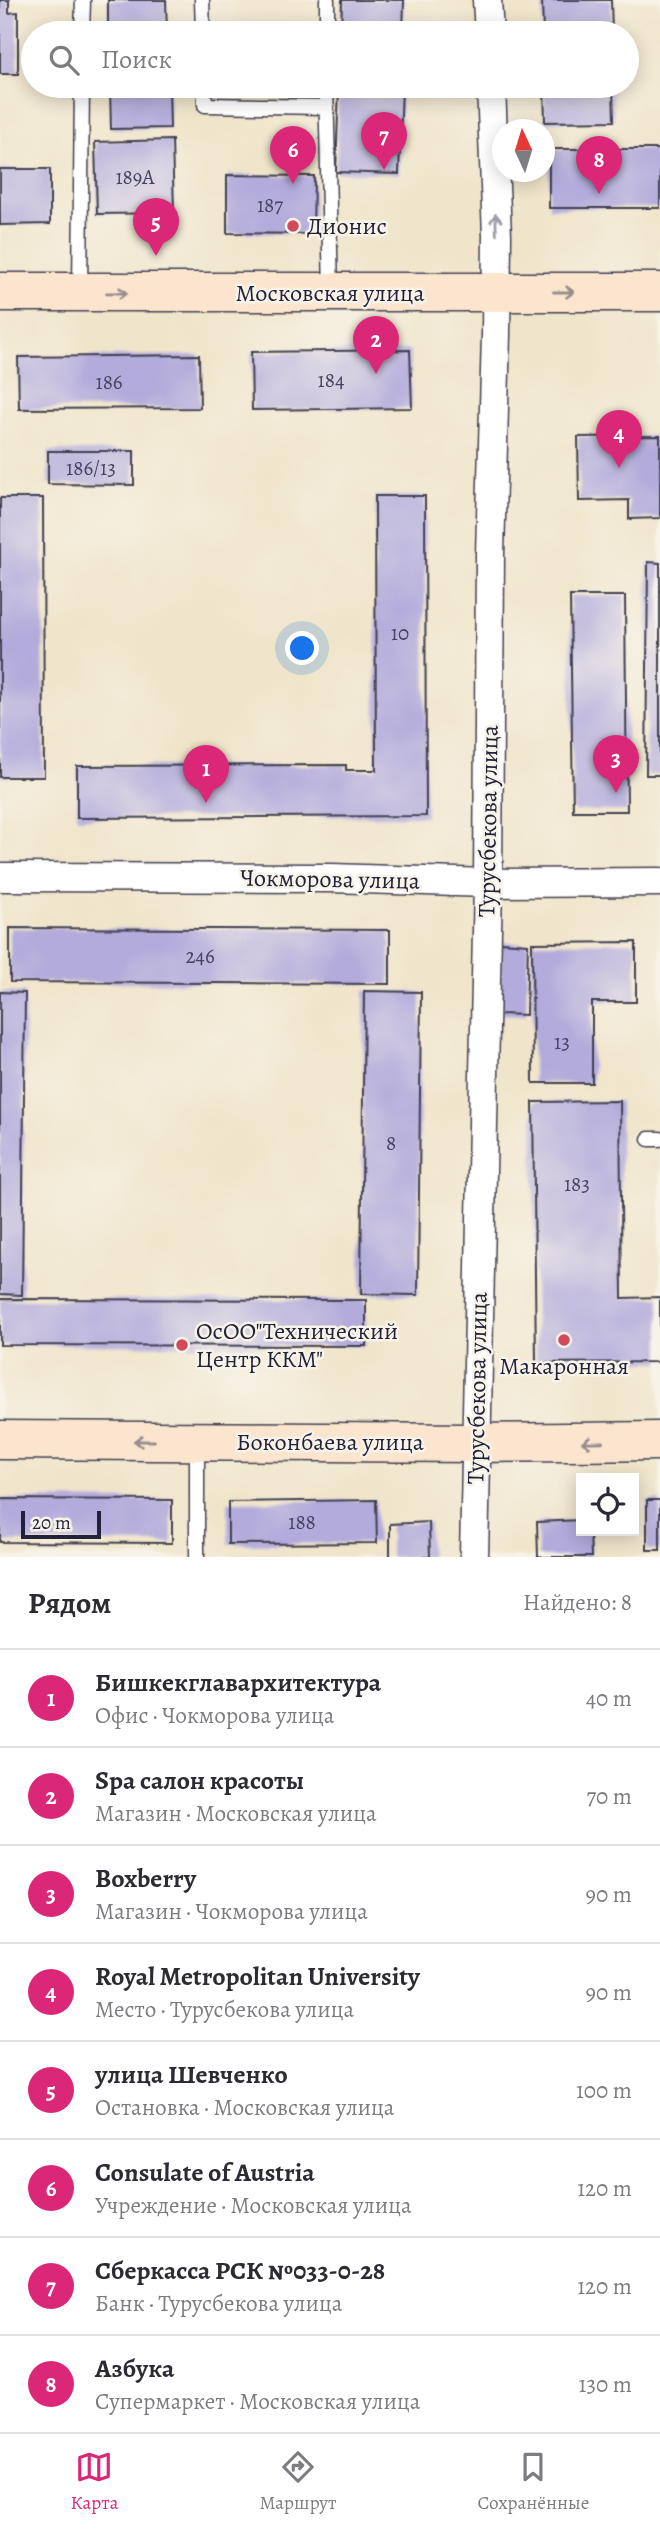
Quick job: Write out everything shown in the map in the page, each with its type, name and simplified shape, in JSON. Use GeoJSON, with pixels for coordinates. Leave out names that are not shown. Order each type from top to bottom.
{"type":"FeatureCollection","features":[{"type":"Feature","properties":{"kind":"main road","name":"Московская улица"},"geometry":{"type":"LineString","coordinates":[[0,292],[660,292]]}},
{"type":"Feature","properties":{"kind":"main road","name":"Боконбаева улица"},"geometry":{"type":"LineString","coordinates":[[0,1440],[476,1443],[660,1441]]}},
{"type":"Feature","properties":{"kind":"street"},"geometry":{"type":"LineString","coordinates":[[487,0],[488,21]]}},
{"type":"Feature","properties":{"kind":"street","name":"Турусбекова улица"},"geometry":{"type":"LineString","coordinates":[[474,1557],[488,883],[490,555],[497,236],[491,98]]}},
{"type":"Feature","properties":{"kind":"street","name":"Чокморова улица"},"geometry":{"type":"LineString","coordinates":[[0,877],[331,878],[488,883],[660,882]]}},
{"type":"Feature","properties":{"kind":"lane"},"geometry":{"type":"LineString","coordinates":[[82,21],[83,0]]}},
{"type":"Feature","properties":{"kind":"lane"},"geometry":{"type":"LineString","coordinates":[[202,0],[202,21]]}},
{"type":"Feature","properties":{"kind":"lane"},"geometry":{"type":"LineString","coordinates":[[327,0],[327,21]]}},
{"type":"Feature","properties":{"kind":"lane"},"geometry":{"type":"LineString","coordinates":[[80,293],[82,98]]}},
{"type":"Feature","properties":{"kind":"lane"},"geometry":{"type":"LineString","coordinates":[[205,98],[205,105],[326,107]]}},
{"type":"Feature","properties":{"kind":"lane"},"geometry":{"type":"LineString","coordinates":[[326,98],[331,293]]}},
{"type":"Feature","properties":{"kind":"lane"},"geometry":{"type":"LineString","coordinates":[[197,1442],[197,1557]]}},
{"type":"Feature","properties":{"kind":"building"},"geometry":{"type":"Polygon","coordinates":[[[0,0],[9,0],[9,13],[18,12],[18,74],[0,74],[0,0]]]}},
{"type":"Feature","properties":{"kind":"building"},"geometry":{"type":"Polygon","coordinates":[[[108,0],[166,0],[167,21],[108,21],[108,0]]]}},
{"type":"Feature","properties":{"kind":"building"},"geometry":{"type":"Polygon","coordinates":[[[342,0],[404,0],[403,21],[341,21],[342,0]]]}},
{"type":"Feature","properties":{"kind":"building"},"geometry":{"type":"Polygon","coordinates":[[[542,0],[611,0],[612,21],[543,21],[542,0]]]}},
{"type":"Feature","properties":{"kind":"building"},"geometry":{"type":"Polygon","coordinates":[[[110,98],[169,98],[170,128],[111,129],[110,98]]]}},
{"type":"Feature","properties":{"kind":"building"},"geometry":{"type":"Polygon","coordinates":[[[339,98],[402,98],[399,174],[336,172],[339,98]]]}},
{"type":"Feature","properties":{"kind":"building"},"geometry":{"type":"Polygon","coordinates":[[[544,98],[613,98],[614,121],[555,122],[555,119],[545,119],[544,98]]]}},
{"type":"Feature","properties":{"kind":"building"},"geometry":{"type":"Polygon","coordinates":[[[172,140],[174,213],[97,214],[95,142],[172,140]]]}},
{"type":"Feature","properties":{"kind":"building"},"geometry":{"type":"Polygon","coordinates":[[[555,149],[660,149],[660,208],[549,208],[549,182],[555,182],[555,149]]]}},
{"type":"Feature","properties":{"kind":"building"},"geometry":{"type":"Polygon","coordinates":[[[0,169],[50,169],[50,224],[0,225],[0,169]]]}},
{"type":"Feature","properties":{"kind":"building"},"geometry":{"type":"Polygon","coordinates":[[[227,175],[314,176],[313,234],[227,233],[227,175]]]}},
{"type":"Feature","properties":{"kind":"building"},"geometry":{"type":"Polygon","coordinates":[[[410,350],[412,408],[252,410],[251,352],[410,350]]]}},
{"type":"Feature","properties":{"kind":"building"},"geometry":{"type":"Polygon","coordinates":[[[199,355],[200,408],[19,409],[18,357],[199,355]]]}},
{"type":"Feature","properties":{"kind":"building"},"geometry":{"type":"Polygon","coordinates":[[[660,436],[660,518],[629,519],[629,500],[579,501],[578,437],[660,436]]]}},
{"type":"Feature","properties":{"kind":"building"},"geometry":{"type":"Polygon","coordinates":[[[48,451],[134,451],[134,485],[48,484],[48,451]]]}},
{"type":"Feature","properties":{"kind":"building"},"geometry":{"type":"Polygon","coordinates":[[[375,496],[425,496],[426,816],[77,818],[77,766],[346,765],[346,770],[376,770],[375,496]]]}},
{"type":"Feature","properties":{"kind":"building"},"geometry":{"type":"Polygon","coordinates":[[[0,498],[43,498],[44,777],[0,777],[0,498]]]}},
{"type":"Feature","properties":{"kind":"building"},"geometry":{"type":"Polygon","coordinates":[[[648,562],[660,563],[660,775],[646,775],[648,562]]]}},
{"type":"Feature","properties":{"kind":"building"},"geometry":{"type":"Polygon","coordinates":[[[570,596],[625,596],[627,811],[573,811],[570,596]]]}},
{"type":"Feature","properties":{"kind":"building"},"geometry":{"type":"Polygon","coordinates":[[[10,928],[390,930],[390,984],[10,982],[10,928]]]}},
{"type":"Feature","properties":{"kind":"building"},"geometry":{"type":"Polygon","coordinates":[[[501,942],[528,944],[526,1015],[498,1014],[501,942]]]}},
{"type":"Feature","properties":{"kind":"building"},"geometry":{"type":"Polygon","coordinates":[[[636,942],[636,1002],[592,1002],[592,1083],[533,1083],[532,943],[636,942]]]}},
{"type":"Feature","properties":{"kind":"building"},"geometry":{"type":"Polygon","coordinates":[[[364,991],[421,992],[418,1295],[361,1294],[364,991]]]}},
{"type":"Feature","properties":{"kind":"building"},"geometry":{"type":"Polygon","coordinates":[[[0,992],[25,993],[22,1295],[0,1294],[0,992]]]}},
{"type":"Feature","properties":{"kind":"building"},"geometry":{"type":"Polygon","coordinates":[[[620,1101],[622,1298],[660,1297],[660,1362],[536,1363],[533,1102],[620,1101]]]}},
{"type":"Feature","properties":{"kind":"building"},"geometry":{"type":"Polygon","coordinates":[[[0,1299],[366,1300],[366,1346],[0,1345],[0,1299]]]}},
{"type":"Feature","properties":{"kind":"building"},"geometry":{"type":"Polygon","coordinates":[[[0,1499],[172,1500],[172,1543],[0,1542],[0,1499]]]}},
{"type":"Feature","properties":{"kind":"building"},"geometry":{"type":"Polygon","coordinates":[[[376,1500],[377,1543],[228,1544],[228,1502],[376,1500]]]}},
{"type":"Feature","properties":{"kind":"building"},"geometry":{"type":"Polygon","coordinates":[[[647,1500],[660,1500],[660,1550],[647,1550],[647,1500]]]}},
{"type":"Feature","properties":{"kind":"building"},"geometry":{"type":"Polygon","coordinates":[[[576,1520],[576,1536],[590,1536],[591,1557],[538,1557],[537,1522],[576,1520]]]}},
{"type":"Feature","properties":{"kind":"building"},"geometry":{"type":"Polygon","coordinates":[[[429,1522],[430,1557],[390,1557],[390,1524],[429,1522]]]}},
{"type":"Feature","properties":{"kind":"place","name":"Сберкасса РСК №033-0-28"},"geometry":{"type":"Point","coordinates":[384,170]}},
{"type":"Feature","properties":{"kind":"place","name":"Consulate of Austria"},"geometry":{"type":"Point","coordinates":[293,184]}},
{"type":"Feature","properties":{"kind":"place","name":"Азбука"},"geometry":{"type":"Point","coordinates":[599,194]}},
{"type":"Feature","properties":{"kind":"place","name":"Дионис"},"geometry":{"type":"Point","coordinates":[293,226]}},
{"type":"Feature","properties":{"kind":"place","name":"улица Шевченко"},"geometry":{"type":"Point","coordinates":[156,256]}},
{"type":"Feature","properties":{"kind":"place","name":"Spa салон красоты"},"geometry":{"type":"Point","coordinates":[376,374]}},
{"type":"Feature","properties":{"kind":"place","name":"Royal Metropolitan University"},"geometry":{"type":"Point","coordinates":[619,468]}},
{"type":"Feature","properties":{"kind":"place","name":"Boxberry"},"geometry":{"type":"Point","coordinates":[616,793]}},
{"type":"Feature","properties":{"kind":"place","name":"Бишкекглавархитектура"},"geometry":{"type":"Point","coordinates":[206,803]}},
{"type":"Feature","properties":{"kind":"place","name":"Макаронная"},"geometry":{"type":"Point","coordinates":[564,1340]}},
{"type":"Feature","properties":{"kind":"place","name":"ОсОО\"Технический Центр ККМ\""},"geometry":{"type":"Point","coordinates":[182,1345]}}]}
